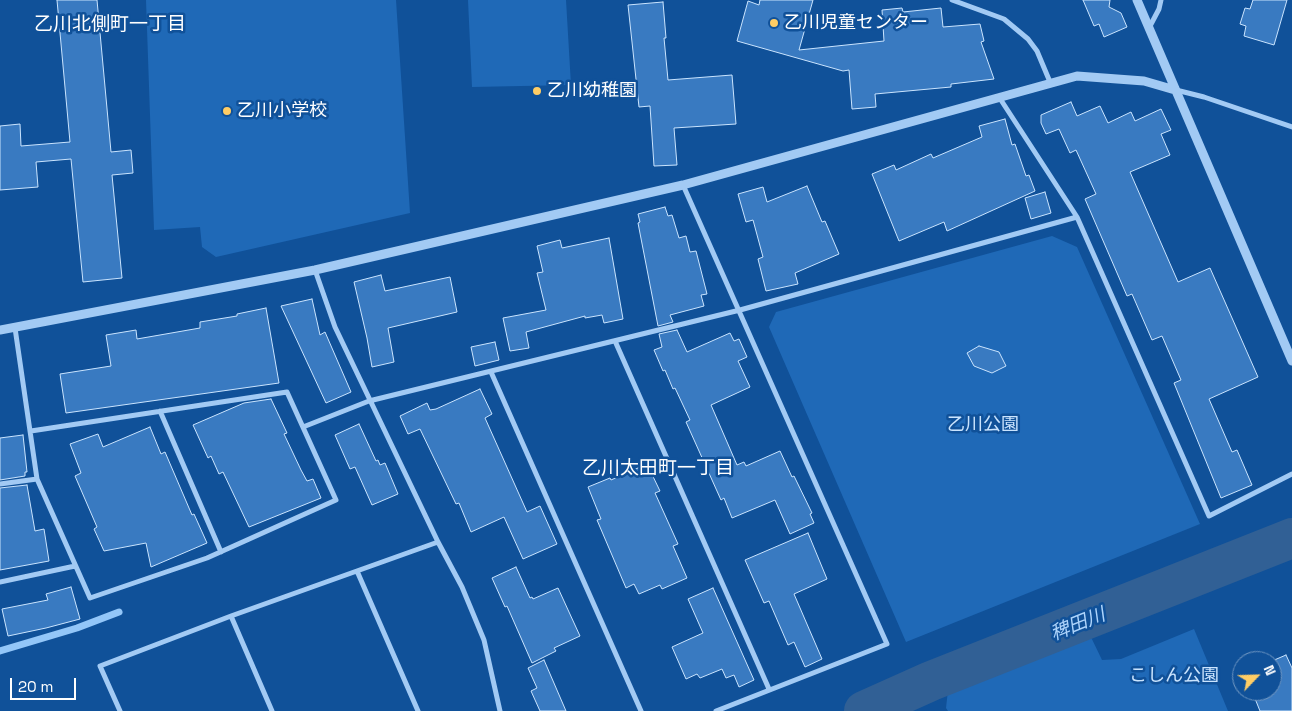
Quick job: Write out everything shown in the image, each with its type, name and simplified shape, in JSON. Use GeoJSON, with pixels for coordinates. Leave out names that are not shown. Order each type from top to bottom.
{"type":"FeatureCollection","features":[{"type":"Feature","properties":{"kind":"street"},"geometry":{"type":"LineString","coordinates":[[952,0],[1004,19],[1028,39],[1037,51],[1050,82]]}},
{"type":"Feature","properties":{"kind":"street"},"geometry":{"type":"LineString","coordinates":[[1137,0],[1292,361]]}},
{"type":"Feature","properties":{"kind":"street"},"geometry":{"type":"LineString","coordinates":[[1149,29],[1159,9],[1161,0]]}},
{"type":"Feature","properties":{"kind":"street"},"geometry":{"type":"LineString","coordinates":[[0,330],[315,270],[683,185],[1077,76],[1144,81],[1204,97],[1292,127]]}},
{"type":"Feature","properties":{"kind":"street"},"geometry":{"type":"LineString","coordinates":[[999,97],[1077,217],[1209,516],[1292,474]]}},
{"type":"Feature","properties":{"kind":"street"},"geometry":{"type":"LineString","coordinates":[[683,185],[887,644],[716,711]]}},
{"type":"Feature","properties":{"kind":"street"},"geometry":{"type":"LineString","coordinates":[[303,427],[370,401],[740,310],[1077,217]]}},
{"type":"Feature","properties":{"kind":"street"},"geometry":{"type":"LineString","coordinates":[[315,270],[335,327],[438,542],[462,587],[484,640],[500,711]]}},
{"type":"Feature","properties":{"kind":"street"},"geometry":{"type":"LineString","coordinates":[[15,328],[37,479],[90,598],[221,552],[336,500],[287,392],[31,431]]}},
{"type":"Feature","properties":{"kind":"street"},"geometry":{"type":"LineString","coordinates":[[615,341],[769,689]]}},
{"type":"Feature","properties":{"kind":"street"},"geometry":{"type":"LineString","coordinates":[[491,372],[641,711]]}},
{"type":"Feature","properties":{"kind":"street"},"geometry":{"type":"LineString","coordinates":[[160,411],[221,552]]}},
{"type":"Feature","properties":{"kind":"street"},"geometry":{"type":"LineString","coordinates":[[0,484],[37,479]]}},
{"type":"Feature","properties":{"kind":"street"},"geometry":{"type":"LineString","coordinates":[[120,711],[100,666],[231,616],[438,542]]}},
{"type":"Feature","properties":{"kind":"street"},"geometry":{"type":"LineString","coordinates":[[0,582],[75,566]]}},
{"type":"Feature","properties":{"kind":"street"},"geometry":{"type":"LineString","coordinates":[[357,571],[418,711]]}},
{"type":"Feature","properties":{"kind":"street"},"geometry":{"type":"LineString","coordinates":[[231,616],[272,711]]}},
{"type":"Feature","properties":{"kind":"green space"},"geometry":{"type":"Polygon","coordinates":[[[146,0],[396,0],[410,213],[216,257],[202,247],[200,227],[154,230],[146,0]]]}},
{"type":"Feature","properties":{"kind":"green space"},"geometry":{"type":"Polygon","coordinates":[[[468,0],[566,0],[571,85],[472,87],[468,0]]]}},
{"type":"Feature","properties":{"kind":"green space","name":"乙川公園"},"geometry":{"type":"Polygon","coordinates":[[[1052,236],[1077,247],[1200,524],[906,642],[769,327],[776,312],[1052,236]]]}},
{"type":"Feature","properties":{"kind":"green space","name":"こしん公園"},"geometry":{"type":"Polygon","coordinates":[[[1194,629],[1228,711],[948,711],[946,708],[948,690],[1089,633],[1102,660],[1121,659],[1194,629]]]}},
{"type":"Feature","properties":{"kind":"building"},"geometry":{"type":"Polygon","coordinates":[[[57,0],[97,0],[111,152],[131,150],[133,173],[112,175],[122,278],[83,282],[71,159],[36,162],[38,187],[0,190],[0,126],[20,124],[21,146],[70,142],[57,0]]]}},
{"type":"Feature","properties":{"kind":"building"},"geometry":{"type":"Polygon","coordinates":[[[760,0],[813,0],[799,50],[884,41],[882,10],[902,8],[903,12],[941,8],[943,27],[980,24],[984,41],[981,42],[994,79],[951,84],[951,87],[875,94],[876,107],[852,109],[849,70],[843,71],[737,41],[748,1],[759,5],[760,0]]]}},
{"type":"Feature","properties":{"kind":"building"},"geometry":{"type":"Polygon","coordinates":[[[1083,0],[1110,0],[1109,7],[1121,13],[1127,27],[1104,37],[1099,24],[1094,26],[1083,0]]]}},
{"type":"Feature","properties":{"kind":"building"},"geometry":{"type":"Polygon","coordinates":[[[1253,0],[1287,0],[1274,45],[1244,36],[1246,26],[1240,24],[1245,8],[1250,9],[1253,0]]]}},
{"type":"Feature","properties":{"kind":"building"},"geometry":{"type":"Polygon","coordinates":[[[663,2],[668,80],[732,75],[736,124],[674,128],[677,165],[654,166],[650,106],[639,107],[628,5],[663,2]]]}},
{"type":"Feature","properties":{"kind":"building"},"geometry":{"type":"Polygon","coordinates":[[[1071,102],[1077,116],[1100,106],[1108,123],[1131,112],[1135,121],[1161,109],[1171,130],[1161,134],[1170,155],[1130,172],[1178,282],[1210,268],[1258,377],[1209,399],[1232,452],[1237,450],[1252,485],[1221,498],[1174,383],[1181,380],[1162,336],[1152,340],[1132,294],[1127,296],[1085,199],[1096,194],[1076,150],[1070,153],[1059,129],[1046,134],[1041,123],[1041,115],[1071,102]]]}},
{"type":"Feature","properties":{"kind":"building"},"geometry":{"type":"Polygon","coordinates":[[[1005,119],[1012,145],[1015,144],[1026,176],[1029,175],[1035,191],[947,231],[944,222],[899,241],[872,174],[894,165],[896,170],[931,154],[933,158],[982,137],[979,126],[1005,119]]]}},
{"type":"Feature","properties":{"kind":"building"},"geometry":{"type":"Polygon","coordinates":[[[807,186],[822,222],[825,221],[839,254],[795,273],[798,284],[766,291],[758,259],[763,257],[753,220],[746,222],[738,194],[763,187],[767,202],[807,186]]]}},
{"type":"Feature","properties":{"kind":"building"},"geometry":{"type":"Polygon","coordinates":[[[1045,192],[1051,213],[1031,219],[1025,198],[1045,192]]]}},
{"type":"Feature","properties":{"kind":"building"},"geometry":{"type":"Polygon","coordinates":[[[665,207],[668,216],[672,215],[679,238],[686,236],[690,252],[696,251],[707,294],[701,295],[704,306],[670,315],[673,322],[658,326],[638,223],[640,222],[638,214],[665,207]]]}},
{"type":"Feature","properties":{"kind":"building"},"geometry":{"type":"Polygon","coordinates":[[[609,238],[623,319],[604,323],[602,315],[585,318],[585,316],[526,332],[529,348],[510,351],[503,318],[546,310],[537,273],[543,272],[537,246],[560,240],[562,248],[609,238]]]}},
{"type":"Feature","properties":{"kind":"building"},"geometry":{"type":"Polygon","coordinates":[[[381,275],[385,291],[450,277],[457,312],[388,328],[394,362],[372,367],[354,282],[381,275]]]}},
{"type":"Feature","properties":{"kind":"building"},"geometry":{"type":"Polygon","coordinates":[[[312,299],[320,335],[325,332],[351,392],[326,403],[281,306],[312,299]]]}},
{"type":"Feature","properties":{"kind":"building"},"geometry":{"type":"Polygon","coordinates":[[[266,308],[279,383],[66,413],[60,374],[111,366],[106,335],[136,330],[137,339],[200,328],[200,322],[237,316],[237,314],[266,308]]]}},
{"type":"Feature","properties":{"kind":"building"},"geometry":{"type":"Polygon","coordinates":[[[677,330],[687,352],[730,333],[734,341],[739,339],[747,357],[738,361],[750,387],[711,405],[737,465],[744,462],[746,466],[780,451],[812,513],[810,514],[814,523],[790,534],[775,500],[732,518],[724,498],[721,500],[686,422],[690,420],[675,388],[673,389],[665,370],[663,371],[654,350],[662,347],[659,334],[677,330]]]}},
{"type":"Feature","properties":{"kind":"building"},"geometry":{"type":"Polygon","coordinates":[[[495,342],[499,360],[475,366],[471,347],[495,342]]]}},
{"type":"Feature","properties":{"kind":"building"},"geometry":{"type":"Polygon","coordinates":[[[979,346],[999,352],[1006,366],[992,373],[974,366],[967,353],[979,346]]]}},
{"type":"Feature","properties":{"kind":"building"},"geometry":{"type":"Polygon","coordinates":[[[480,389],[492,414],[485,418],[527,512],[540,506],[557,544],[523,559],[504,517],[471,532],[459,503],[456,504],[420,429],[408,434],[400,416],[427,403],[430,410],[436,409],[480,389]]]}},
{"type":"Feature","properties":{"kind":"building"},"geometry":{"type":"Polygon","coordinates":[[[271,399],[287,433],[284,434],[301,470],[307,481],[313,479],[321,498],[249,527],[223,472],[219,474],[211,456],[208,458],[193,425],[244,403],[271,399]]]}},
{"type":"Feature","properties":{"kind":"building"},"geometry":{"type":"Polygon","coordinates":[[[359,424],[376,461],[378,460],[380,465],[385,463],[398,494],[372,505],[355,467],[350,469],[335,435],[359,424]]]}},
{"type":"Feature","properties":{"kind":"building"},"geometry":{"type":"Polygon","coordinates":[[[150,427],[161,454],[165,452],[192,515],[194,514],[207,543],[151,567],[146,543],[104,551],[94,529],[97,527],[75,476],[81,473],[70,444],[98,434],[103,447],[150,427]]]}},
{"type":"Feature","properties":{"kind":"building"},"geometry":{"type":"Polygon","coordinates":[[[23,435],[27,472],[25,472],[25,476],[0,480],[0,438],[23,435]]]}},
{"type":"Feature","properties":{"kind":"building"},"geometry":{"type":"Polygon","coordinates":[[[647,464],[660,491],[655,493],[678,544],[673,546],[687,578],[662,589],[660,585],[639,594],[634,584],[626,588],[597,520],[601,519],[588,487],[610,478],[611,480],[647,464]]]}},
{"type":"Feature","properties":{"kind":"building"},"geometry":{"type":"Polygon","coordinates":[[[27,485],[35,531],[44,529],[49,561],[0,570],[0,488],[27,485]]]}},
{"type":"Feature","properties":{"kind":"building"},"geometry":{"type":"Polygon","coordinates":[[[808,533],[827,579],[794,594],[822,659],[805,667],[794,642],[788,645],[769,601],[764,603],[745,560],[808,533]]]}},
{"type":"Feature","properties":{"kind":"building"},"geometry":{"type":"Polygon","coordinates":[[[516,567],[530,598],[532,597],[533,599],[558,588],[580,636],[554,648],[556,651],[532,663],[507,606],[505,607],[492,578],[516,567]]]}},
{"type":"Feature","properties":{"kind":"building"},"geometry":{"type":"Polygon","coordinates":[[[71,587],[80,619],[8,636],[2,609],[48,600],[46,594],[71,587]]]}},
{"type":"Feature","properties":{"kind":"building"},"geometry":{"type":"Polygon","coordinates":[[[713,588],[754,680],[739,687],[734,675],[726,678],[722,669],[700,678],[697,674],[686,679],[672,647],[703,633],[688,599],[713,588]]]}},
{"type":"Feature","properties":{"kind":"building"},"geometry":{"type":"Polygon","coordinates":[[[1286,655],[1292,668],[1292,711],[1260,711],[1256,701],[1282,701],[1282,657],[1286,655]]]}},
{"type":"Feature","properties":{"kind":"building"},"geometry":{"type":"Polygon","coordinates":[[[544,660],[566,711],[540,711],[531,691],[537,688],[528,668],[544,660]]]}},
{"type":"Feature","properties":{"kind":"waterway","name":"稗田川"},"geometry":{"type":"LineString","coordinates":[[864,711],[931,681],[1292,538]]}},
{"type":"Feature","properties":{"kind":"waterway"},"geometry":{"type":"LineString","coordinates":[[0,651],[77,628],[119,612]]}},
{"type":"Feature","properties":{"kind":"place","name":"乙川児童センター"},"geometry":{"type":"Point","coordinates":[774,23]}},
{"type":"Feature","properties":{"kind":"place","name":"乙川幼稚園"},"geometry":{"type":"Point","coordinates":[537,91]}},
{"type":"Feature","properties":{"kind":"place","name":"乙川小学校"},"geometry":{"type":"Point","coordinates":[227,111]}},
{"type":"Feature","properties":{"kind":"district","name":"乙川北側町一丁目"},"geometry":{"type":"Point","coordinates":[110,25]}},
{"type":"Feature","properties":{"kind":"district","name":"乙川太田町一丁目"},"geometry":{"type":"Point","coordinates":[658,469]}}]}
